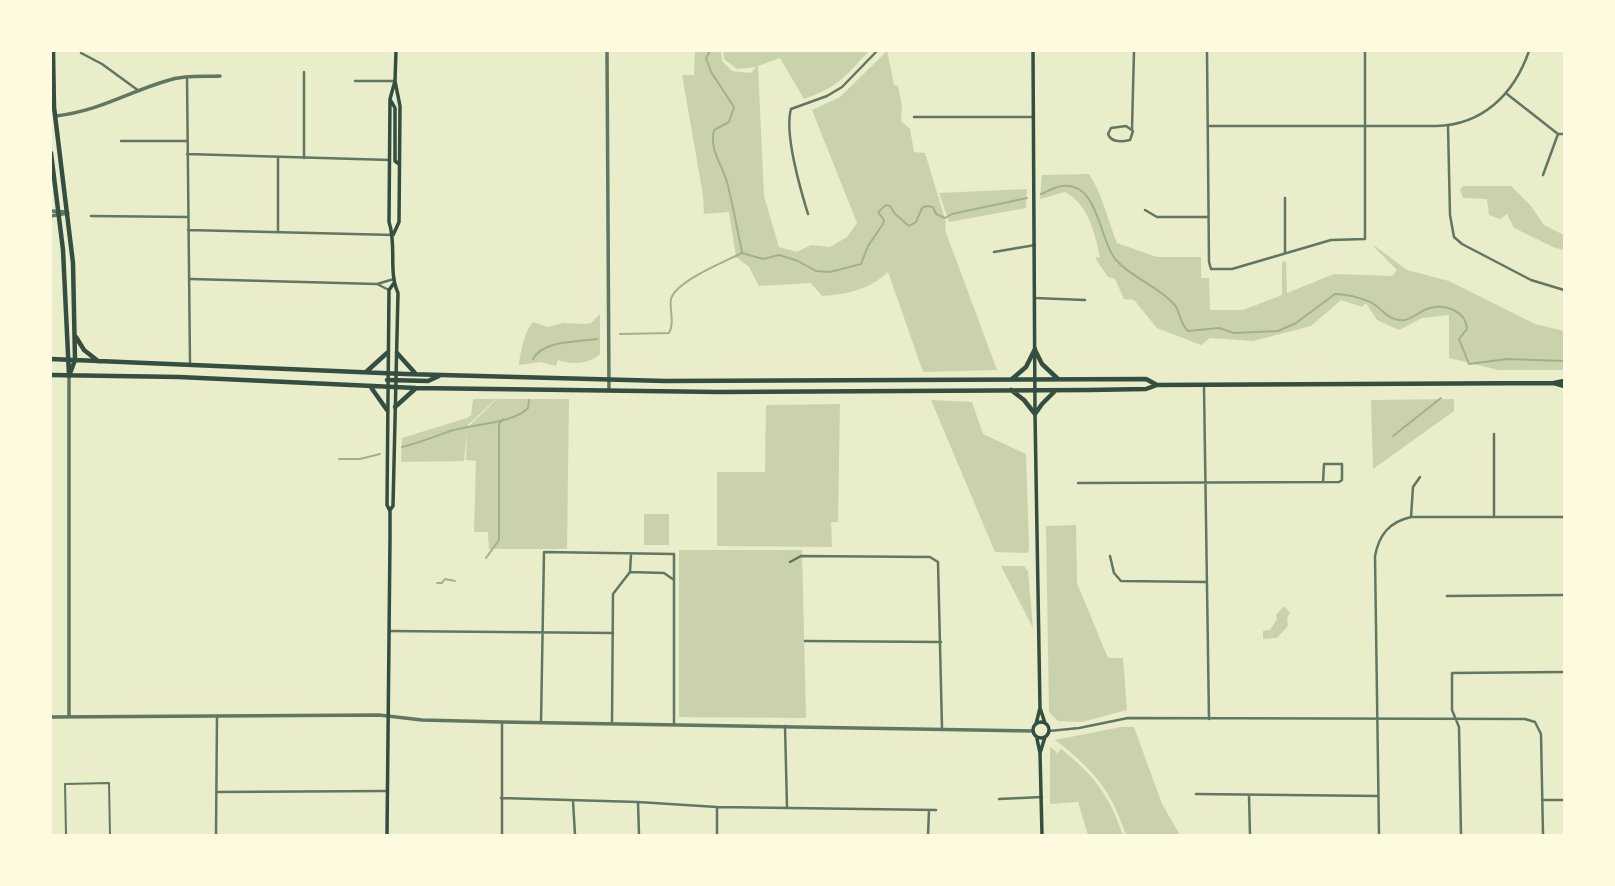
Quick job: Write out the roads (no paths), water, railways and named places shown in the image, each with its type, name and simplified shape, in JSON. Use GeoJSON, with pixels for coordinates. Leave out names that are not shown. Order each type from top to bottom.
{"type":"FeatureCollection","features":[{"type":"Feature","properties":{"kind":"main road"},"geometry":{"type":"LineString","coordinates":[[53,51],[52,117],[73,262],[75,360],[69,376]]}},
{"type":"Feature","properties":{"kind":"main road"},"geometry":{"type":"LineString","coordinates":[[390,511],[393,506],[398,293],[394,281],[394,235],[399,222],[400,106],[395,82],[396,51]]}},
{"type":"Feature","properties":{"kind":"main road"},"geometry":{"type":"LineString","coordinates":[[1033,51],[1040,708],[1033,731],[1040,753],[1042,835]]}},
{"type":"Feature","properties":{"kind":"main road"},"geometry":{"type":"LineString","coordinates":[[394,235],[389,222],[390,99],[395,82]]}},
{"type":"Feature","properties":{"kind":"main road"},"geometry":{"type":"LineString","coordinates":[[390,99],[395,108],[395,161],[399,164]]}},
{"type":"Feature","properties":{"kind":"main road"},"geometry":{"type":"LineString","coordinates":[[51,153],[65,283],[66,360],[69,376]]}},
{"type":"Feature","properties":{"kind":"main road"},"geometry":{"type":"LineString","coordinates":[[387,835],[390,511],[387,505],[387,353],[388,290],[394,281]]}},
{"type":"Feature","properties":{"kind":"main road"},"geometry":{"type":"LineString","coordinates":[[75,336],[84,350],[99,362]]}},
{"type":"Feature","properties":{"kind":"main road"},"geometry":{"type":"LineString","coordinates":[[1011,379],[1024,370],[1035,349]]}},
{"type":"Feature","properties":{"kind":"main road"},"geometry":{"type":"LineString","coordinates":[[1035,349],[1042,364],[1058,379]]}},
{"type":"Feature","properties":{"kind":"main road"},"geometry":{"type":"LineString","coordinates":[[366,372],[387,353]]}},
{"type":"Feature","properties":{"kind":"main road"},"geometry":{"type":"LineString","coordinates":[[397,353],[415,374]]}},
{"type":"Feature","properties":{"kind":"main road"},"geometry":{"type":"LineString","coordinates":[[51,359],[609,379],[1146,379],[1157,385]]}},
{"type":"Feature","properties":{"kind":"main road"},"geometry":{"type":"LineString","coordinates":[[51,375],[179,377],[369,386],[428,381],[443,375]]}},
{"type":"Feature","properties":{"kind":"main road"},"geometry":{"type":"LineString","coordinates":[[396,383],[416,388],[772,392],[1056,391],[1146,389],[1157,385],[1204,384],[1564,381]]}},
{"type":"Feature","properties":{"kind":"main road"},"geometry":{"type":"LineString","coordinates":[[1554,383],[1564,386]]}},
{"type":"Feature","properties":{"kind":"main road"},"geometry":{"type":"LineString","coordinates":[[369,386],[387,410]]}},
{"type":"Feature","properties":{"kind":"main road"},"geometry":{"type":"LineString","coordinates":[[395,407],[416,388]]}},
{"type":"Feature","properties":{"kind":"main road"},"geometry":{"type":"LineString","coordinates":[[1010,390],[1024,400],[1035,414]]}},
{"type":"Feature","properties":{"kind":"main road"},"geometry":{"type":"LineString","coordinates":[[1035,414],[1045,399],[1056,391]]}},
{"type":"Feature","properties":{"kind":"main road"},"geometry":{"type":"LineString","coordinates":[[1040,708],[1049,731],[1040,753]]}},
{"type":"Feature","properties":{"kind":"main road"},"geometry":{"type":"LineString","coordinates":[[1036,724],[1045,723]]}},
{"type":"Feature","properties":{"kind":"main road"},"geometry":{"type":"LineString","coordinates":[[1037,737],[1045,737]]}},
{"type":"Feature","properties":{"kind":"street"},"geometry":{"type":"LineString","coordinates":[[607,51],[609,390]]}},
{"type":"Feature","properties":{"kind":"street"},"geometry":{"type":"LineString","coordinates":[[808,214],[798,181],[788,119],[792,108],[827,96],[842,87],[877,51]]}},
{"type":"Feature","properties":{"kind":"street"},"geometry":{"type":"LineString","coordinates":[[1132,129],[1113,126],[1108,131],[1108,136],[1114,141],[1127,141],[1133,136],[1134,51]]}},
{"type":"Feature","properties":{"kind":"street"},"geometry":{"type":"LineString","coordinates":[[1207,51],[1211,269],[1232,269],[1331,240],[1365,239],[1365,51]]}},
{"type":"Feature","properties":{"kind":"street"},"geometry":{"type":"LineString","coordinates":[[1208,126],[1448,126],[1481,114],[1507,94],[1517,81],[1529,51]]}},
{"type":"Feature","properties":{"kind":"street"},"geometry":{"type":"LineString","coordinates":[[80,52],[102,64],[139,92]]}},
{"type":"Feature","properties":{"kind":"street"},"geometry":{"type":"LineString","coordinates":[[304,72],[304,158]]}},
{"type":"Feature","properties":{"kind":"street"},"geometry":{"type":"LineString","coordinates":[[52,117],[108,104],[167,80],[220,76]]}},
{"type":"Feature","properties":{"kind":"street"},"geometry":{"type":"LineString","coordinates":[[187,77],[190,365]]}},
{"type":"Feature","properties":{"kind":"street"},"geometry":{"type":"LineString","coordinates":[[355,81],[395,82]]}},
{"type":"Feature","properties":{"kind":"street"},"geometry":{"type":"LineString","coordinates":[[1507,94],[1558,134],[1564,134]]}},
{"type":"Feature","properties":{"kind":"street"},"geometry":{"type":"LineString","coordinates":[[914,117],[1033,117]]}},
{"type":"Feature","properties":{"kind":"street"},"geometry":{"type":"LineString","coordinates":[[1448,126],[1450,215],[1454,237],[1462,244],[1531,280],[1564,290]]}},
{"type":"Feature","properties":{"kind":"street"},"geometry":{"type":"LineString","coordinates":[[1543,175],[1558,134]]}},
{"type":"Feature","properties":{"kind":"street"},"geometry":{"type":"LineString","coordinates":[[121,141],[187,141]]}},
{"type":"Feature","properties":{"kind":"street"},"geometry":{"type":"LineString","coordinates":[[187,154],[390,160]]}},
{"type":"Feature","properties":{"kind":"street"},"geometry":{"type":"LineString","coordinates":[[278,157],[278,232]]}},
{"type":"Feature","properties":{"kind":"street"},"geometry":{"type":"LineString","coordinates":[[1285,198],[1285,253]]}},
{"type":"Feature","properties":{"kind":"street"},"geometry":{"type":"LineString","coordinates":[[1145,210],[1157,217],[1208,216]]}},
{"type":"Feature","properties":{"kind":"street"},"geometry":{"type":"LineString","coordinates":[[51,213],[68,213]]}},
{"type":"Feature","properties":{"kind":"street"},"geometry":{"type":"LineString","coordinates":[[91,216],[188,217]]}},
{"type":"Feature","properties":{"kind":"street"},"geometry":{"type":"LineString","coordinates":[[188,230],[394,235]]}},
{"type":"Feature","properties":{"kind":"street"},"geometry":{"type":"LineString","coordinates":[[994,252],[1035,245]]}},
{"type":"Feature","properties":{"kind":"street"},"geometry":{"type":"LineString","coordinates":[[190,279],[377,284],[394,281]]}},
{"type":"Feature","properties":{"kind":"street"},"geometry":{"type":"LineString","coordinates":[[377,284],[388,290]]}},
{"type":"Feature","properties":{"kind":"street"},"geometry":{"type":"LineString","coordinates":[[1035,298],[1084,300]]}},
{"type":"Feature","properties":{"kind":"street"},"geometry":{"type":"LineString","coordinates":[[69,376],[69,716]]}},
{"type":"Feature","properties":{"kind":"street"},"geometry":{"type":"LineString","coordinates":[[1204,384],[1209,719]]}},
{"type":"Feature","properties":{"kind":"street"},"geometry":{"type":"LineString","coordinates":[[1494,434],[1494,517]]}},
{"type":"Feature","properties":{"kind":"street"},"geometry":{"type":"LineString","coordinates":[[1078,483],[1341,482],[1342,464],[1324,464],[1323,482]]}},
{"type":"Feature","properties":{"kind":"street"},"geometry":{"type":"LineString","coordinates":[[1411,517],[1413,487],[1419,477]]}},
{"type":"Feature","properties":{"kind":"street"},"geometry":{"type":"LineString","coordinates":[[1379,835],[1375,556],[1380,537],[1392,524],[1411,517],[1564,517]]}},
{"type":"Feature","properties":{"kind":"street"},"geometry":{"type":"LineString","coordinates":[[541,722],[544,552],[631,553],[674,554],[674,725]]}},
{"type":"Feature","properties":{"kind":"street"},"geometry":{"type":"LineString","coordinates":[[612,723],[613,594],[630,572],[631,553]]}},
{"type":"Feature","properties":{"kind":"street"},"geometry":{"type":"LineString","coordinates":[[790,562],[801,556],[930,557],[938,562],[942,728]]}},
{"type":"Feature","properties":{"kind":"street"},"geometry":{"type":"LineString","coordinates":[[1110,556],[1114,573],[1121,581],[1207,582]]}},
{"type":"Feature","properties":{"kind":"street"},"geometry":{"type":"LineString","coordinates":[[630,572],[664,573],[675,580]]}},
{"type":"Feature","properties":{"kind":"street"},"geometry":{"type":"LineString","coordinates":[[1447,596],[1564,595]]}},
{"type":"Feature","properties":{"kind":"street"},"geometry":{"type":"LineString","coordinates":[[389,631],[613,633]]}},
{"type":"Feature","properties":{"kind":"street"},"geometry":{"type":"LineString","coordinates":[[805,640],[941,642]]}},
{"type":"Feature","properties":{"kind":"street"},"geometry":{"type":"LineString","coordinates":[[1461,835],[1459,727],[1452,710],[1452,673],[1564,673]]}},
{"type":"Feature","properties":{"kind":"street"},"geometry":{"type":"LineString","coordinates":[[216,835],[217,715]]}},
{"type":"Feature","properties":{"kind":"street"},"geometry":{"type":"LineString","coordinates":[[51,717],[387,716],[422,720],[502,722],[1033,731]]}},
{"type":"Feature","properties":{"kind":"street"},"geometry":{"type":"LineString","coordinates":[[1049,731],[1128,718],[1525,719],[1535,722],[1541,734],[1543,835]]}},
{"type":"Feature","properties":{"kind":"street"},"geometry":{"type":"LineString","coordinates":[[502,722],[502,835]]}},
{"type":"Feature","properties":{"kind":"street"},"geometry":{"type":"LineString","coordinates":[[785,726],[787,807]]}},
{"type":"Feature","properties":{"kind":"street"},"geometry":{"type":"LineString","coordinates":[[66,835],[65,784],[109,783],[110,835]]}},
{"type":"Feature","properties":{"kind":"street"},"geometry":{"type":"LineString","coordinates":[[217,792],[387,791]]}},
{"type":"Feature","properties":{"kind":"street"},"geometry":{"type":"LineString","coordinates":[[1196,794],[1378,796]]}},
{"type":"Feature","properties":{"kind":"street"},"geometry":{"type":"LineString","coordinates":[[1250,795],[1250,835]]}},
{"type":"Feature","properties":{"kind":"street"},"geometry":{"type":"LineString","coordinates":[[999,799],[1042,797]]}},
{"type":"Feature","properties":{"kind":"street"},"geometry":{"type":"LineString","coordinates":[[501,798],[717,807],[936,810]]}},
{"type":"Feature","properties":{"kind":"street"},"geometry":{"type":"LineString","coordinates":[[1542,800],[1564,800]]}},
{"type":"Feature","properties":{"kind":"street"},"geometry":{"type":"LineString","coordinates":[[573,801],[575,835]]}},
{"type":"Feature","properties":{"kind":"street"},"geometry":{"type":"LineString","coordinates":[[638,802],[639,835]]}},
{"type":"Feature","properties":{"kind":"street"},"geometry":{"type":"LineString","coordinates":[[717,807],[717,835]]}},
{"type":"Feature","properties":{"kind":"street"},"geometry":{"type":"LineString","coordinates":[[928,835],[929,809]]}},
{"type":"Feature","properties":{"kind":"waterway"},"geometry":{"type":"LineString","coordinates":[[710,51],[706,58],[711,72],[734,107],[729,122],[714,130],[713,144],[727,182],[742,252]]}},
{"type":"Feature","properties":{"kind":"waterway"},"geometry":{"type":"LineString","coordinates":[[1041,194],[1062,186],[1074,187],[1084,193],[1091,202],[1116,260],[1173,303],[1188,331],[1219,328],[1234,333],[1278,331],[1296,323],[1335,294],[1339,294],[1368,301],[1399,320],[1408,319],[1430,308],[1454,310],[1466,323],[1467,329],[1459,339],[1469,364],[1507,359],[1564,361]]}},
{"type":"Feature","properties":{"kind":"waterway"},"geometry":{"type":"LineString","coordinates":[[620,334],[669,333],[672,325],[671,299],[675,292],[702,272],[742,253],[763,259],[779,255],[816,271],[830,272],[861,264],[868,246],[883,224],[884,220],[878,212],[886,205],[909,226],[916,222],[922,208],[926,206],[933,207],[936,214],[945,218],[952,214],[1027,198]]}},
{"type":"Feature","properties":{"kind":"waterway"},"geometry":{"type":"LineString","coordinates":[[533,359],[545,348],[553,345],[597,339]]}},
{"type":"Feature","properties":{"kind":"waterway"},"geometry":{"type":"LineString","coordinates":[[1393,436],[1441,398]]}},
{"type":"Feature","properties":{"kind":"waterway"},"geometry":{"type":"LineString","coordinates":[[402,447],[450,431],[512,417],[528,408],[529,400]]}},
{"type":"Feature","properties":{"kind":"waterway"},"geometry":{"type":"LineString","coordinates":[[486,558],[499,540],[499,424],[503,419]]}},
{"type":"Feature","properties":{"kind":"waterway"},"geometry":{"type":"LineString","coordinates":[[339,459],[360,459],[380,454]]}},
{"type":"Feature","properties":{"kind":"waterway"},"geometry":{"type":"LineString","coordinates":[[437,583],[442,583],[445,579],[455,581]]}}]}
